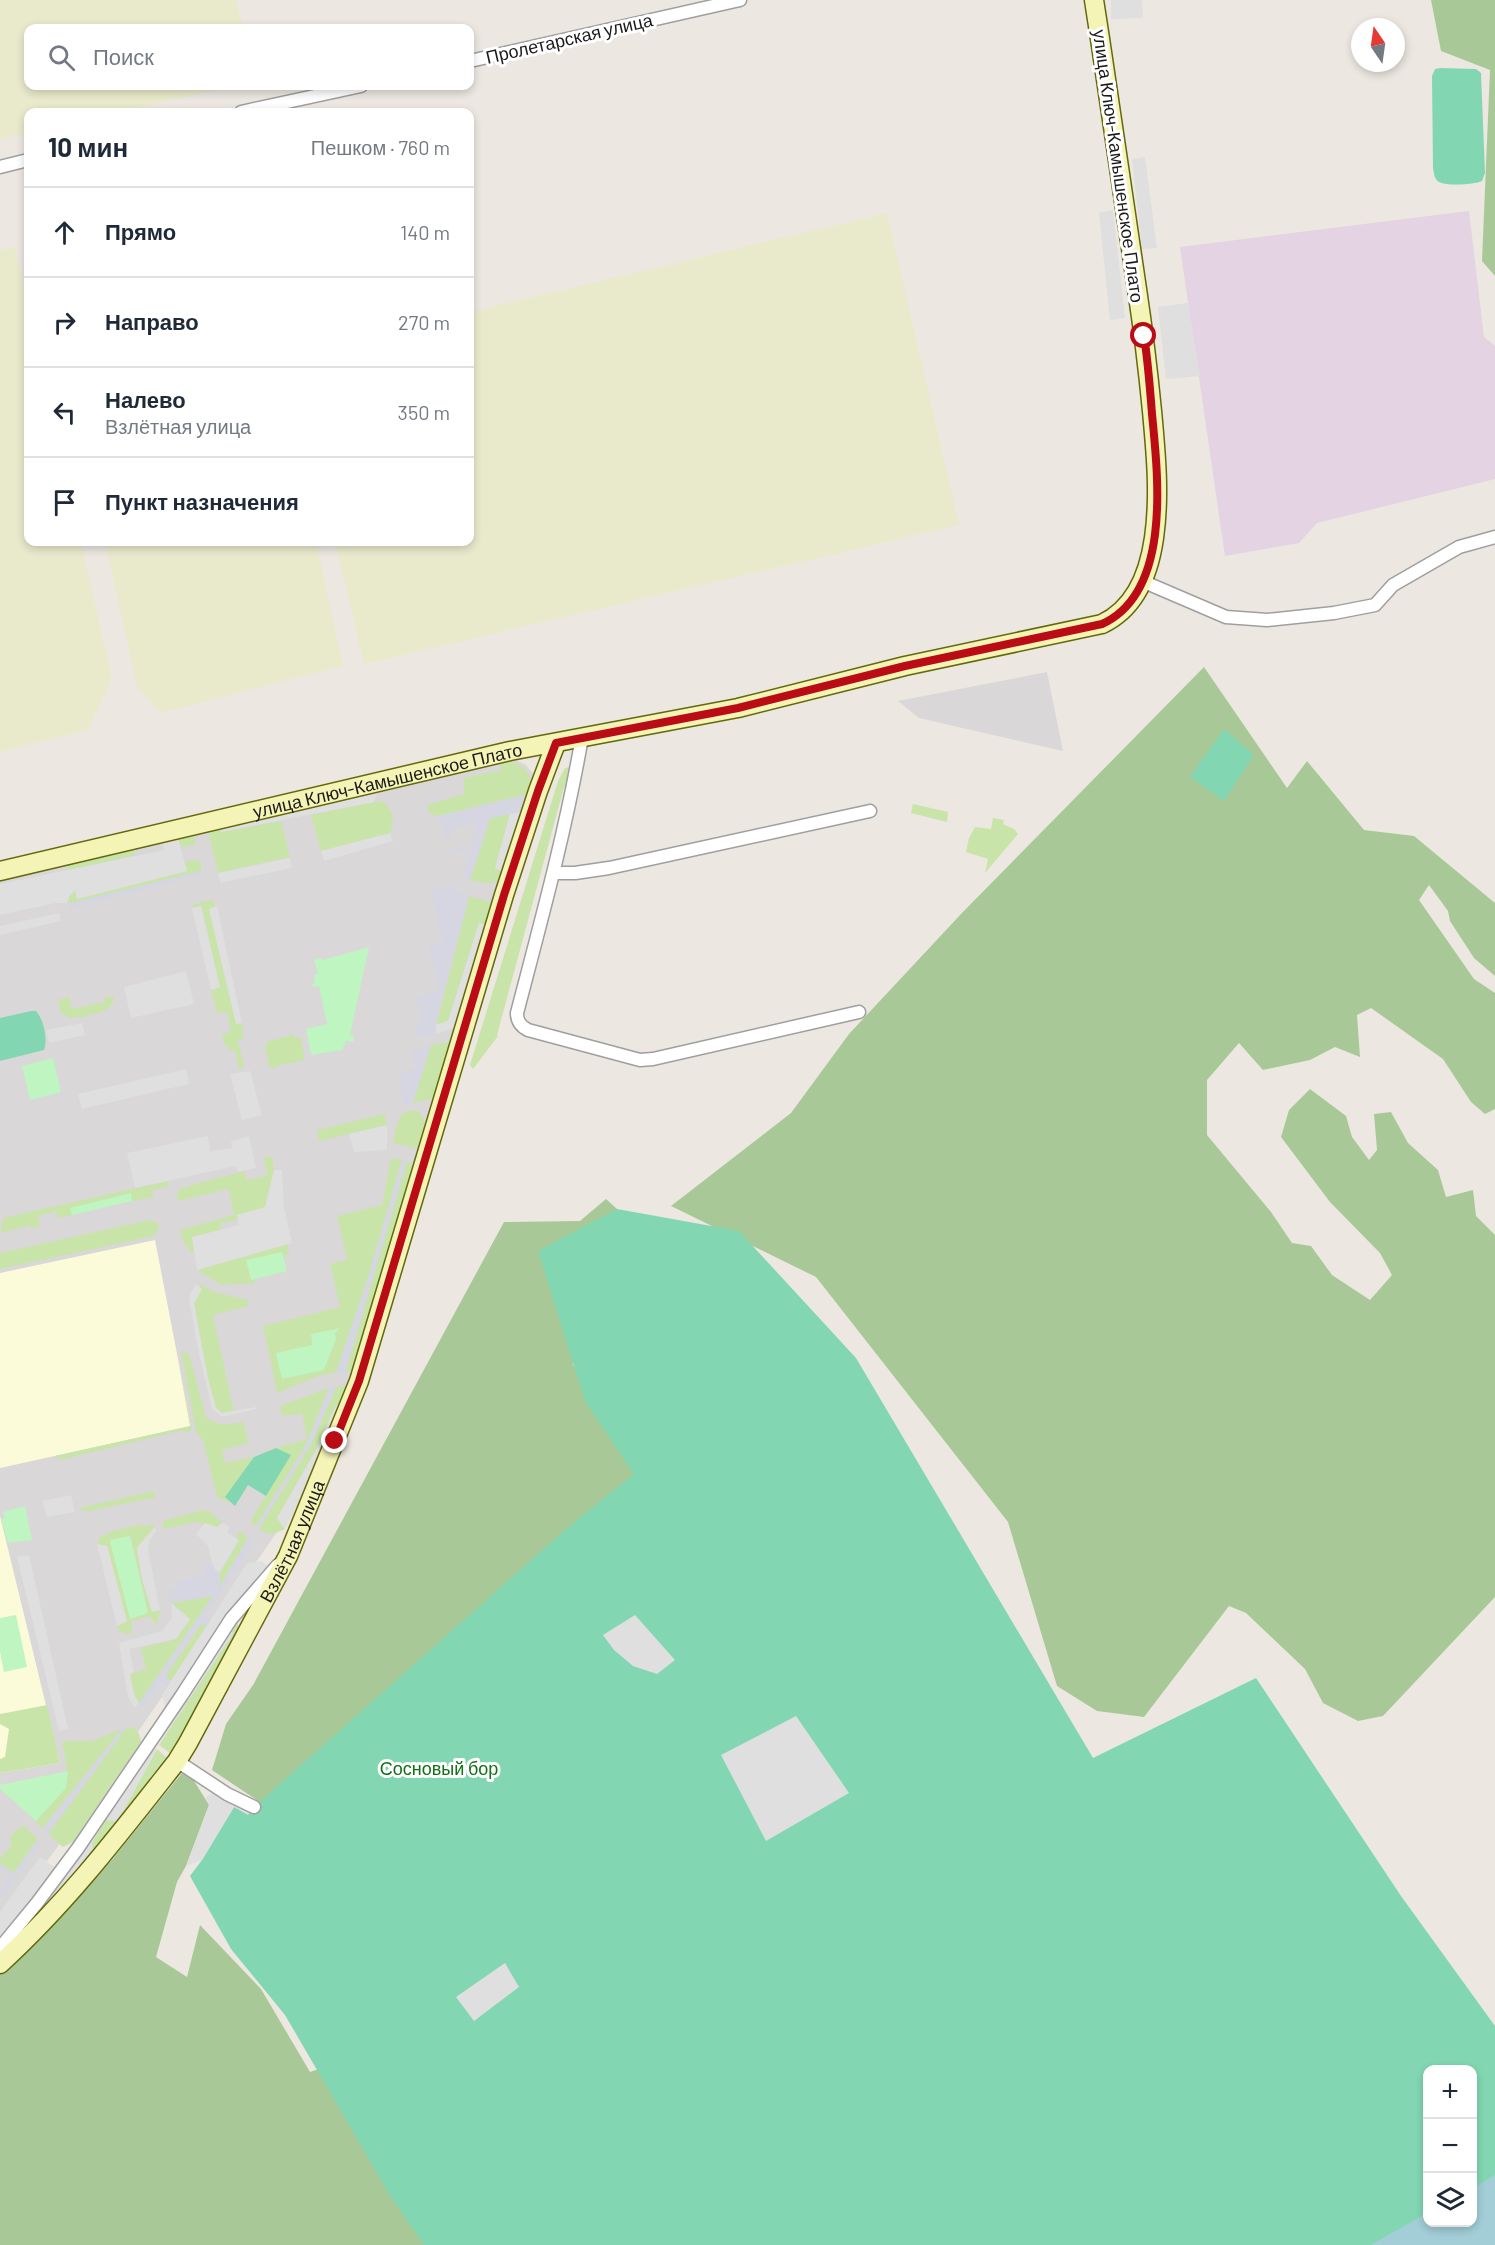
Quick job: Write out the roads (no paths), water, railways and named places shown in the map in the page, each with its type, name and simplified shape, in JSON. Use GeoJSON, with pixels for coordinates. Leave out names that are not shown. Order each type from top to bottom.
{"type":"FeatureCollection","features":[{"type":"Feature","properties":{"kind":"main road","name":"улица Ключ-Камышенское Плато"},"geometry":{"type":"LineString","coordinates":[[0,871],[510,751],[738,708],[916,664],[1102,624],[1125,609],[1142,581],[1154,541],[1158,497],[1145,342],[1094,0]]}},
{"type":"Feature","properties":{"kind":"main road","name":"Взлётная улица"},"geometry":{"type":"LineString","coordinates":[[0,1964],[33,1932],[98,1861],[177,1761],[288,1556],[359,1381],[426,1159],[439,1108],[538,791],[556,743]]}},
{"type":"Feature","properties":{"kind":"main road"},"geometry":{"type":"LineString","coordinates":[[510,751],[532,763],[538,778],[538,791]]}},
{"type":"Feature","properties":{"kind":"street","name":"Пролетарская улица"},"geometry":{"type":"LineString","coordinates":[[474,60],[740,0]]}},
{"type":"Feature","properties":{"kind":"street"},"geometry":{"type":"LineString","coordinates":[[259,108],[343,90]]}},
{"type":"Feature","properties":{"kind":"street"},"geometry":{"type":"LineString","coordinates":[[0,167],[24,161]]}},
{"type":"Feature","properties":{"kind":"street"},"geometry":{"type":"LineString","coordinates":[[1142,581],[1226,617],[1267,620],[1334,613],[1375,605],[1394,585],[1459,547],[1495,537]]}},
{"type":"Feature","properties":{"kind":"street"},"geometry":{"type":"LineString","coordinates":[[582,737],[555,873],[517,1014],[519,1023],[528,1030],[640,1060],[653,1059],[859,1012]]}},
{"type":"Feature","properties":{"kind":"street"},"geometry":{"type":"LineString","coordinates":[[555,873],[575,873],[619,866],[870,811]]}},
{"type":"Feature","properties":{"kind":"street"},"geometry":{"type":"LineString","coordinates":[[0,1948],[78,1848],[231,1619],[273,1569],[288,1556]]}},
{"type":"Feature","properties":{"kind":"street"},"geometry":{"type":"LineString","coordinates":[[177,1761],[227,1794],[254,1807]]}},
{"type":"Feature","properties":{"kind":"water"},"geometry":{"type":"Polygon","coordinates":[[[1495,2175],[1495,2245],[1371,2245],[1423,2215],[1423,2227],[1477,2227],[1477,2186],[1495,2175]]]}},
{"type":"Feature","properties":{"kind":"park label","name":"Сосновый бор"},"geometry":{"type":"Point","coordinates":[439,1768]}}]}
